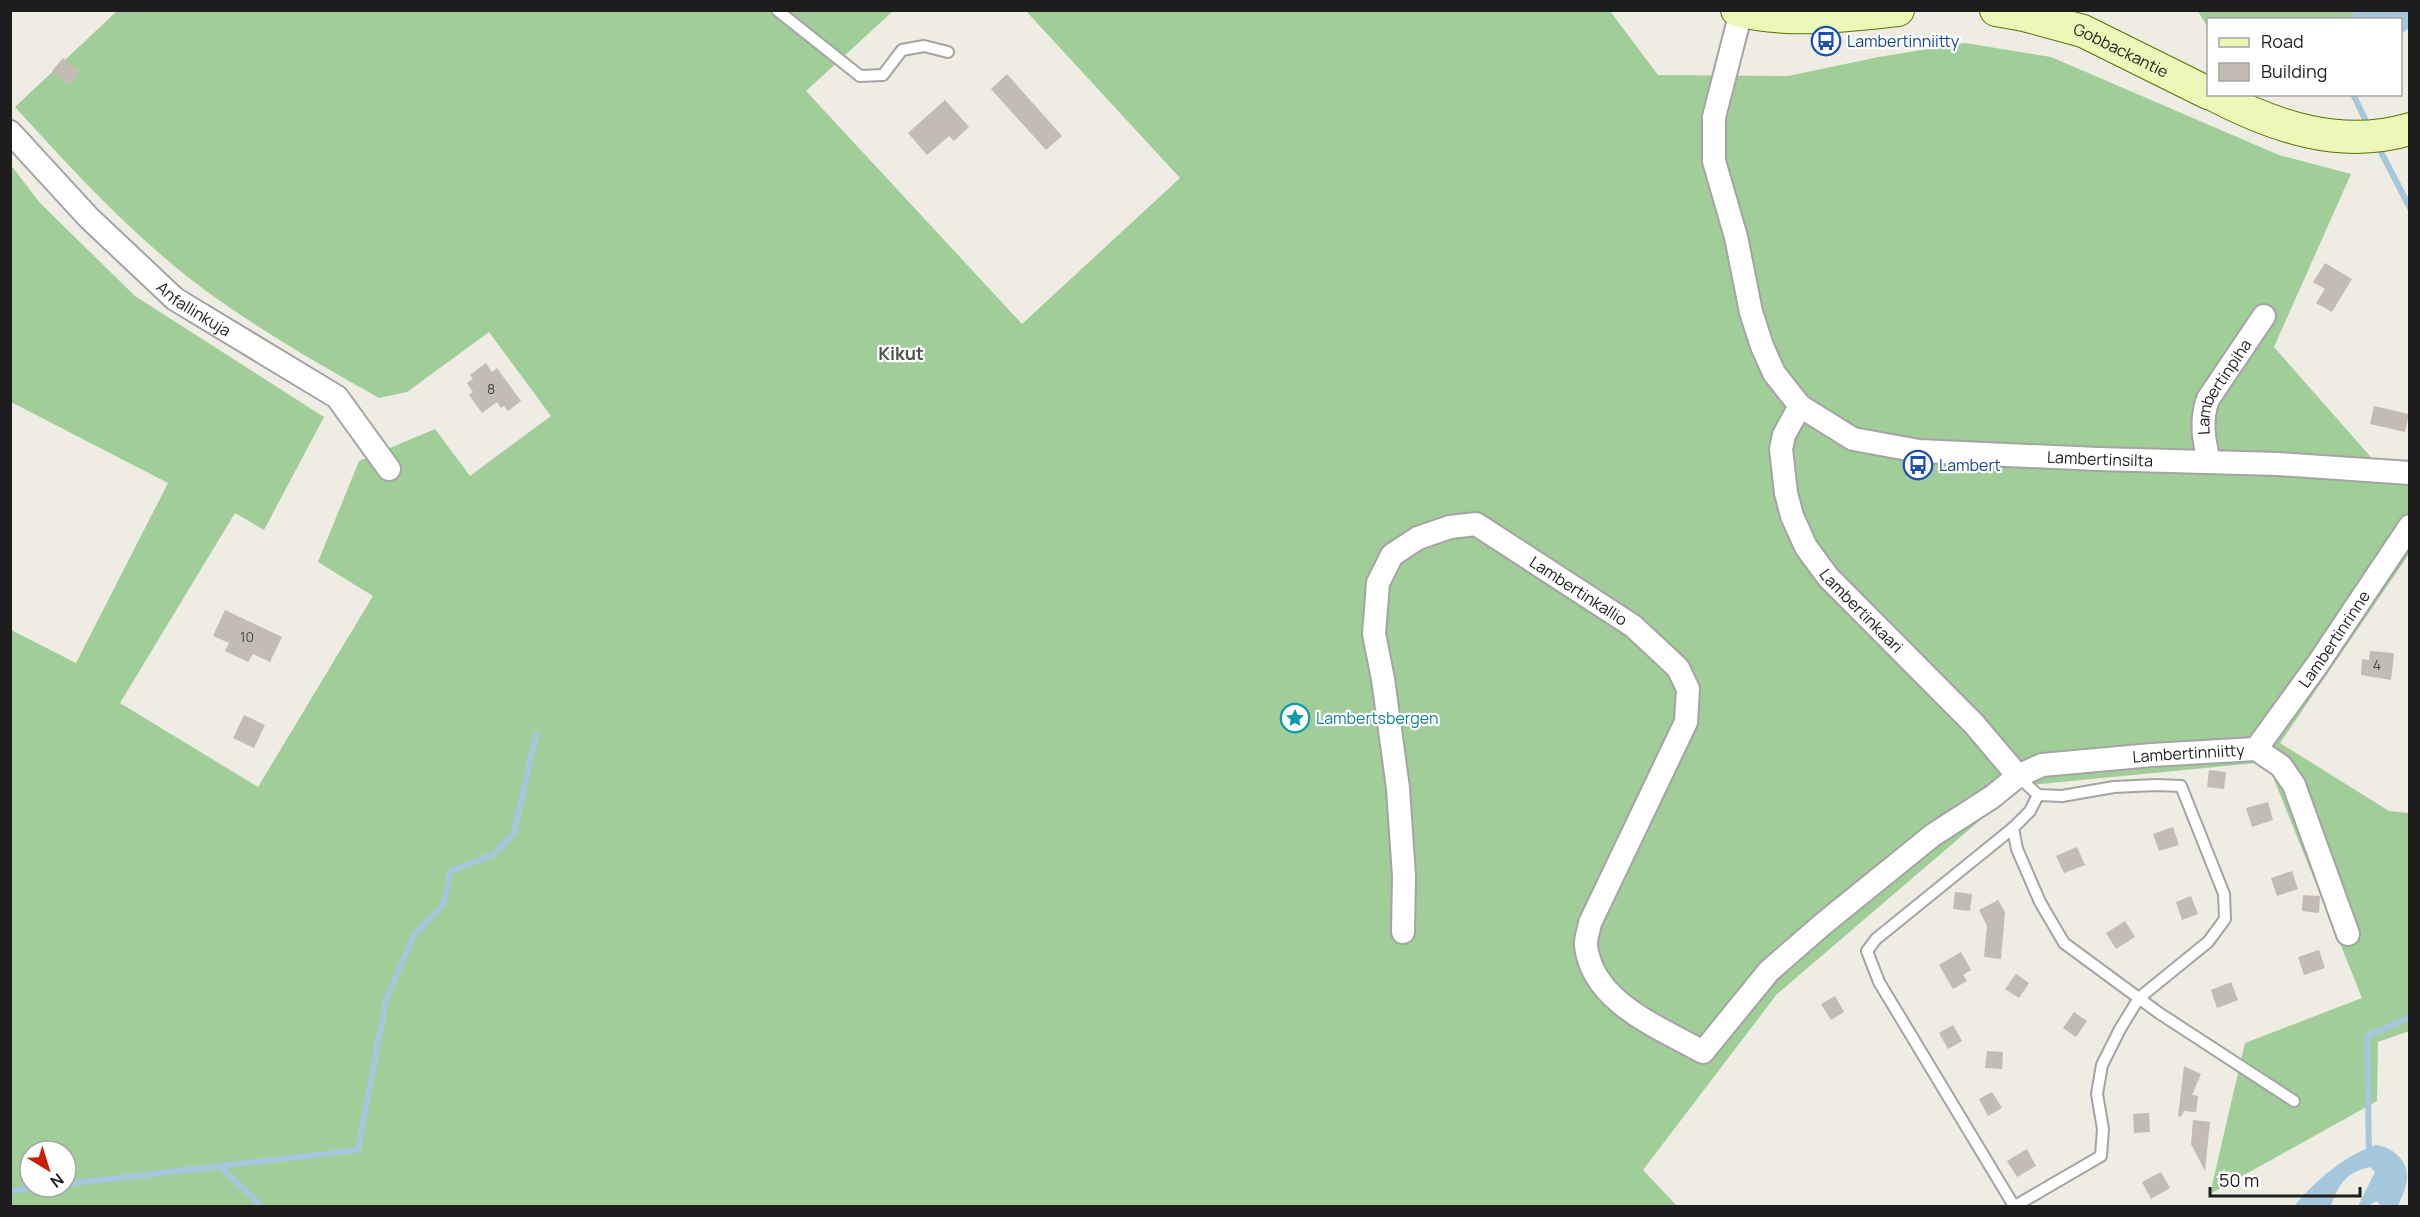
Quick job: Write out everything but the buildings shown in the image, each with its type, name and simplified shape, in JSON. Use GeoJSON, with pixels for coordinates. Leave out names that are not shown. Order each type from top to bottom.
{"type":"FeatureCollection","features":[{"type":"Feature","properties":{"kind":"street"},"geometry":{"type":"LineString","coordinates":[[1800,405],[1774,373],[1762,346],[1751,312],[1736,237],[1714,160],[1714,117],[1739,11],[1776,16],[1810,17],[1898,10]]}},
{"type":"Feature","properties":{"kind":"street","name":"Gobbackantie"},"geometry":{"type":"LineString","coordinates":[[1996,10],[2083,31],[2207,93]]}},
{"type":"Feature","properties":{"kind":"street","name":"Gobbackantie"},"geometry":{"type":"LineString","coordinates":[[2214,96],[2273,123],[2318,134],[2378,135],[2409,129]]}},
{"type":"Feature","properties":{"kind":"street","name":"Anfallinkuja"},"geometry":{"type":"LineString","coordinates":[[10,132],[89,218],[175,299],[337,397],[389,469]]}},
{"type":"Feature","properties":{"kind":"street","name":"Lambertinpiha"},"geometry":{"type":"LineString","coordinates":[[2209,462],[2204,443],[2203,411],[2208,399],[2264,316]]}},
{"type":"Feature","properties":{"kind":"street","name":"Lambertinsilta"},"geometry":{"type":"LineString","coordinates":[[1800,405],[1853,439],[1919,452],[2358,468],[2409,473]]}},
{"type":"Feature","properties":{"kind":"street","name":"Lambertinkaari"},"geometry":{"type":"LineString","coordinates":[[1800,405],[1784,435],[1781,449],[1789,504],[1806,547],[1828,577],[2022,774]]}},
{"type":"Feature","properties":{"kind":"street","name":"Lambertinkallio"},"geometry":{"type":"LineString","coordinates":[[1403,932],[1404,876],[1398,788],[1383,679],[1374,634],[1378,582],[1392,555],[1418,538],[1450,527],[1476,525],[1633,626],[1678,668],[1688,689],[1686,722],[1590,923],[1585,945],[1594,974],[1609,995],[1703,1052],[1769,971],[1787,955],[1933,835],[1992,797],[2022,774]]}},
{"type":"Feature","properties":{"kind":"street","name":"Lambertinrinne"},"geometry":{"type":"LineString","coordinates":[[2256,749],[2317,665],[2409,526]]}},
{"type":"Feature","properties":{"kind":"street","name":"Lambertinniitty"},"geometry":{"type":"LineString","coordinates":[[2022,774],[2042,765],[2256,749],[2281,766],[2294,785],[2348,934]]}},
{"type":"Feature","properties":{"kind":"lane"},"geometry":{"type":"LineString","coordinates":[[777,10],[860,76],[883,75],[903,50],[924,46],[948,52]]}},
{"type":"Feature","properties":{"kind":"lane"},"geometry":{"type":"LineString","coordinates":[[2022,774],[2023,781],[2038,795],[2062,796],[2114,787],[2181,786],[2224,894],[2224,920],[2208,942],[2139,998],[2120,1029],[2102,1065],[2097,1094],[2103,1129],[2101,1156],[2015,1206],[1879,982],[1867,951],[1876,939],[2013,828],[2030,811],[2038,795]]}},
{"type":"Feature","properties":{"kind":"lane"},"geometry":{"type":"LineString","coordinates":[[2013,828],[2017,849],[2040,902],[2064,943],[2139,998],[2294,1101]]}},
{"type":"Feature","properties":{"kind":"green space"},"geometry":{"type":"Polygon","coordinates":[[[117,11],[893,11],[806,91],[1022,324],[1180,178],[1026,11],[1610,11],[1658,75],[1788,76],[1879,57],[1965,43],[2051,57],[2279,155],[2351,174],[2274,347],[2376,463],[2409,479],[2409,554],[2280,743],[2389,811],[2409,813],[2409,1031],[2378,1042],[2377,1101],[2210,1194],[2245,1043],[2362,998],[2267,762],[2020,786],[1777,994],[1643,1170],[1677,1206],[11,1206],[11,630],[76,663],[168,483],[11,402],[10,164],[40,203],[135,296],[324,417],[264,530],[235,513],[120,703],[258,787],[373,596],[318,562],[359,461],[435,429],[470,476],[551,416],[489,332],[407,392],[379,398],[276,338],[216,298],[135,232],[15,107],[117,11]]]}},
{"type":"Feature","properties":{"kind":"green space"},"geometry":{"type":"Polygon","coordinates":[[[2198,11],[2352,11],[2353,18],[2207,18],[2207,26],[2198,11]]]}},
{"type":"Feature","properties":{"kind":"water"},"geometry":{"type":"Polygon","coordinates":[[[2352,11],[2409,11],[2409,28],[2402,33],[2402,18],[2353,18],[2352,11]]]}},
{"type":"Feature","properties":{"kind":"water"},"geometry":{"type":"Polygon","coordinates":[[[2376,1145],[2388,1148],[2398,1156],[2407,1171],[2405,1189],[2398,1206],[2381,1206],[2377,1201],[2368,1206],[2358,1206],[2375,1172],[2370,1167],[2355,1172],[2344,1180],[2331,1206],[2294,1206],[2341,1162],[2376,1145]]]}},
{"type":"Feature","properties":{"kind":"waterway"},"geometry":{"type":"LineString","coordinates":[[2354,96],[2366,121]]}},
{"type":"Feature","properties":{"kind":"waterway"},"geometry":{"type":"LineString","coordinates":[[2381,152],[2410,208]]}},
{"type":"Feature","properties":{"kind":"waterway"},"geometry":{"type":"LineString","coordinates":[[78,1183],[358,1150],[386,1000],[414,935],[443,905],[451,871],[494,854],[514,833],[536,735]]}},
{"type":"Feature","properties":{"kind":"waterway"},"geometry":{"type":"LineString","coordinates":[[2369,1153],[2367,1036],[2410,1017]]}},
{"type":"Feature","properties":{"kind":"waterway"},"geometry":{"type":"LineString","coordinates":[[220,1166],[261,1206]]}},
{"type":"Feature","properties":{"kind":"waterway"},"geometry":{"type":"LineString","coordinates":[[10,1191],[18,1190]]}},
{"type":"Feature","properties":{"kind":"place","name":"Lambertinniitty"},"geometry":{"type":"Point","coordinates":[1826,41]}},
{"type":"Feature","properties":{"kind":"place","name":"Lambert"},"geometry":{"type":"Point","coordinates":[1918,465]}},
{"type":"Feature","properties":{"kind":"place","name":"Lambertsbergen"},"geometry":{"type":"Point","coordinates":[1295,718]}},
{"type":"Feature","properties":{"kind":"district","name":"Kikut"},"geometry":{"type":"Point","coordinates":[901,353]}}]}
